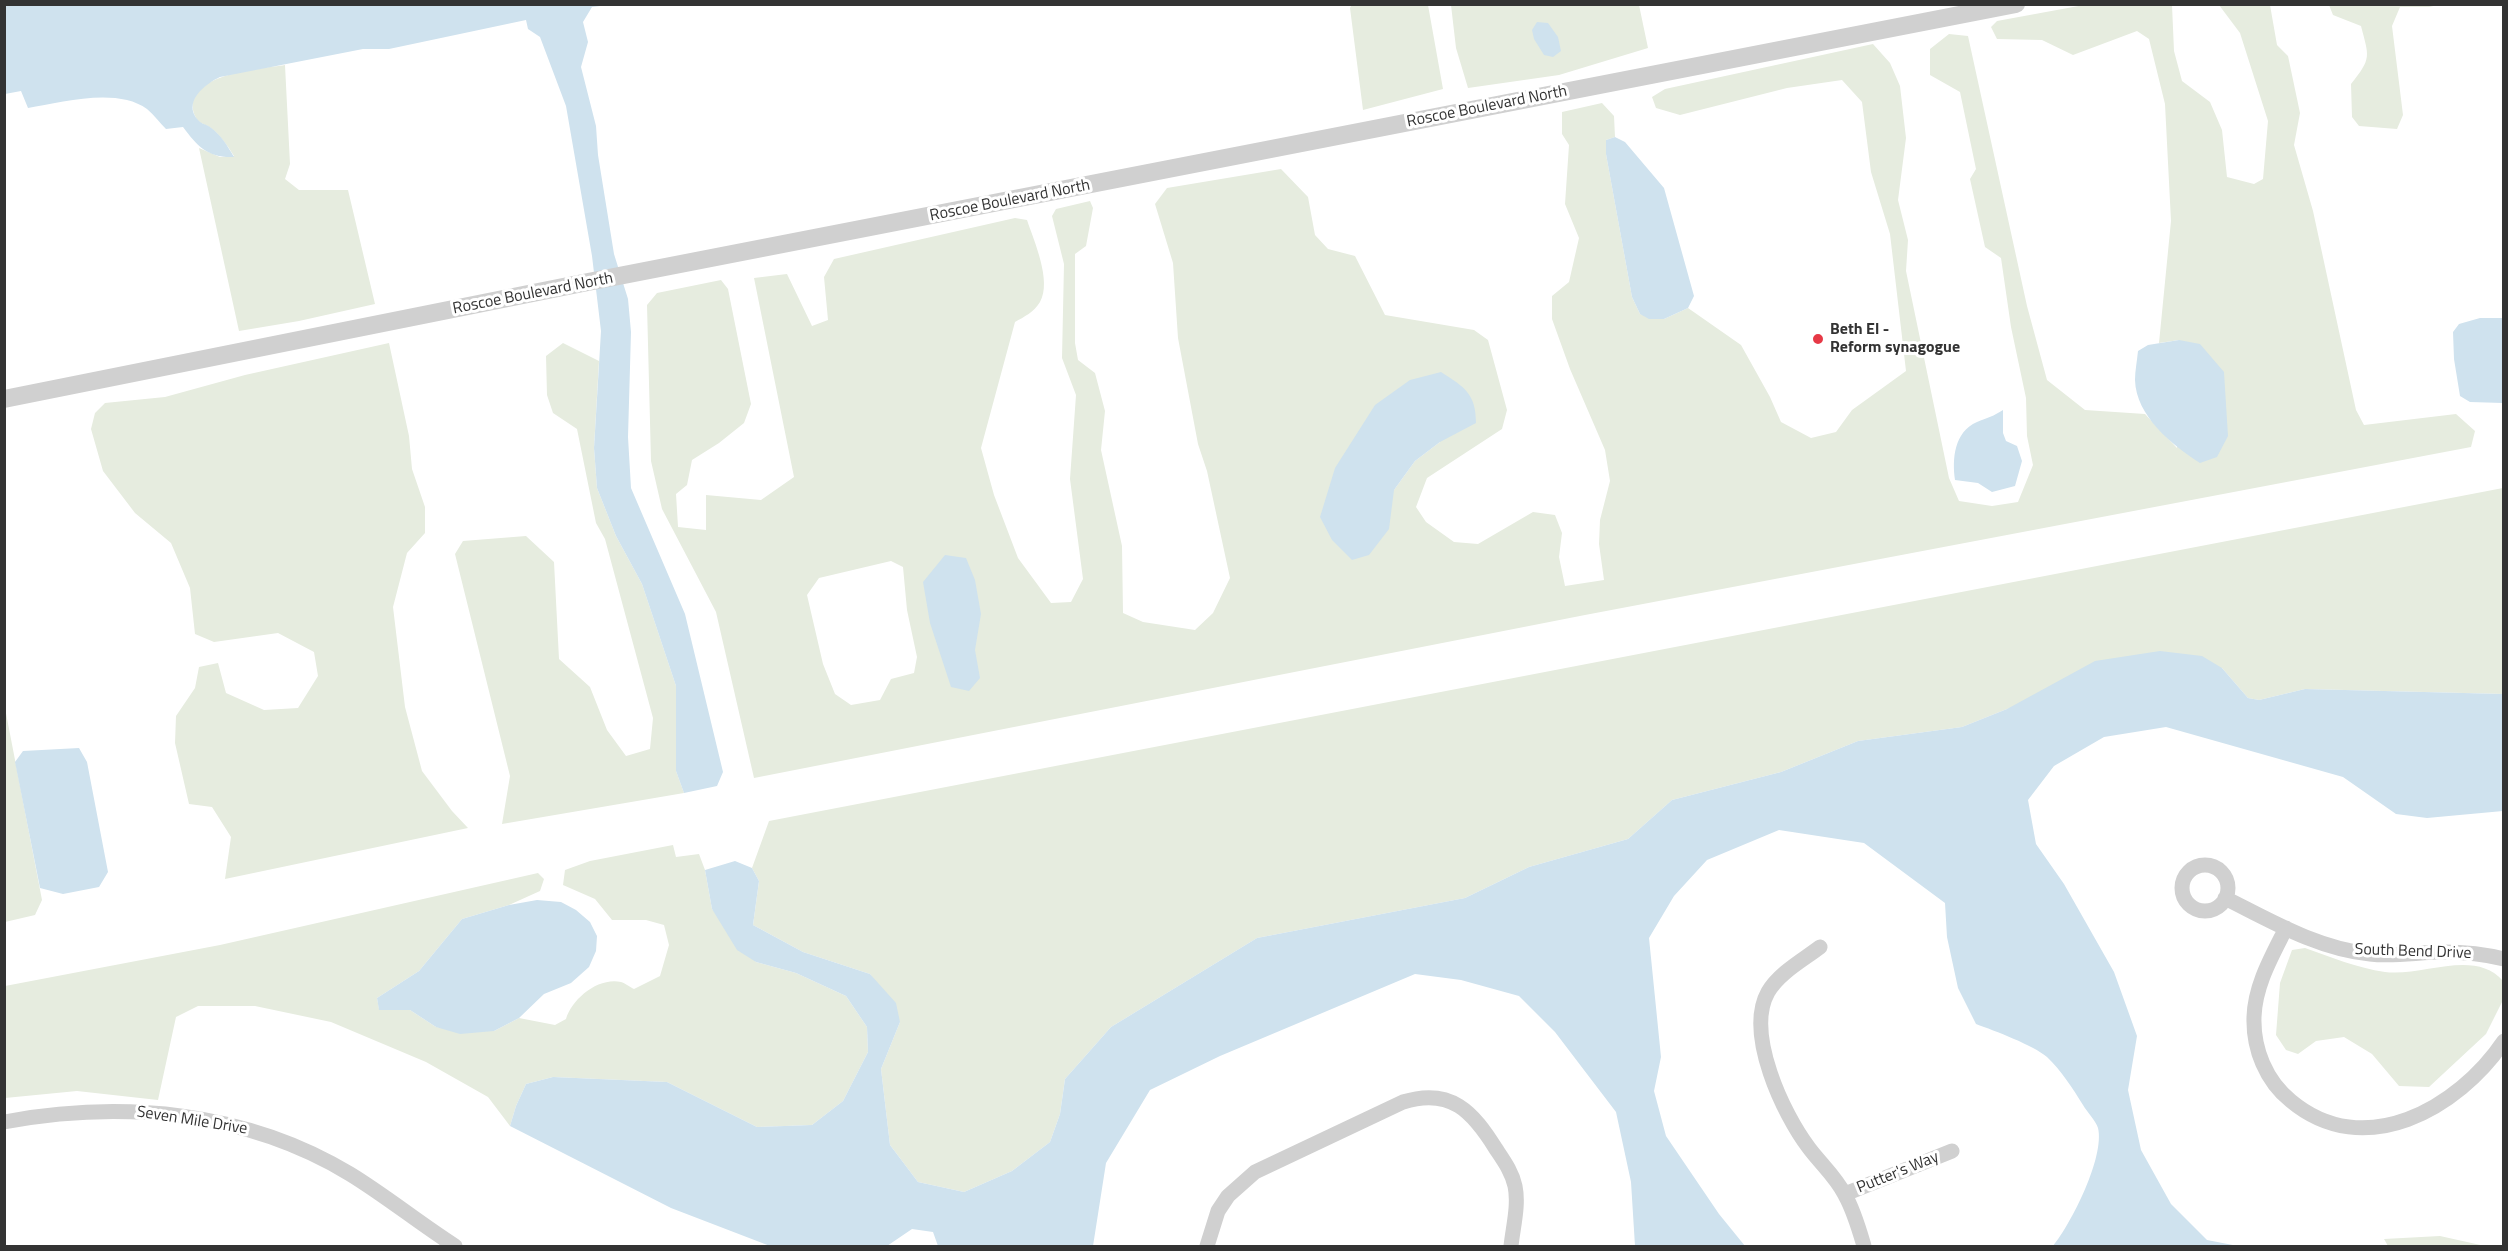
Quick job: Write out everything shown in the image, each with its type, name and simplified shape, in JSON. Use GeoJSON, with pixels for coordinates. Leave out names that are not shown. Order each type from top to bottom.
{"type":"FeatureCollection","features":[{"type":"Feature","properties":{"kind":"street","name":"Roscoe Boulevard North"},"geometry":{"type":"LineString","coordinates":[[4,399],[588,282],[2016,4]]}},
{"type":"Feature","properties":{"kind":"street","name":"South Bend Drive"},"geometry":{"type":"LineString","coordinates":[[2224,898],[2286,928],[2335,947],[2371,954],[2444,952],[2474,953],[2504,958]]}},
{"type":"Feature","properties":{"kind":"street"},"geometry":{"type":"LineString","coordinates":[[2286,928],[2257,992],[2254,1035],[2266,1072],[2274,1085],[2302,1111],[2316,1118],[2352,1128],[2381,1126],[2408,1119],[2441,1102],[2466,1083],[2504,1041]]}},
{"type":"Feature","properties":{"kind":"street"},"geometry":{"type":"LineString","coordinates":[[1820,947],[1775,982],[1768,992],[1762,1012],[1761,1039],[1766,1062],[1791,1120],[1809,1149],[1845,1194],[1864,1246]]}},
{"type":"Feature","properties":{"kind":"street"},"geometry":{"type":"LineString","coordinates":[[1207,1246],[1218,1211],[1234,1189],[1255,1172],[1403,1102],[1426,1097],[1440,1098],[1457,1104],[1471,1113],[1509,1170],[1516,1199],[1511,1246]]}},
{"type":"Feature","properties":{"kind":"street","name":"Seven Mile Drive"},"geometry":{"type":"LineString","coordinates":[[4,1122],[79,1111],[126,1111],[218,1122],[250,1130],[312,1153],[348,1173],[455,1246]]}},
{"type":"Feature","properties":{"kind":"street","name":"Putter's Way"},"geometry":{"type":"LineString","coordinates":[[1845,1194],[1952,1151]]}},
{"type":"Feature","properties":{"kind":"shaded area"},"geometry":{"type":"Polygon","coordinates":[[[1352,4],[1428,5],[1443,89],[1363,110],[1350,8],[1352,4]]]}},
{"type":"Feature","properties":{"kind":"shaded area"},"geometry":{"type":"Polygon","coordinates":[[[1451,5],[1639,5],[1648,48],[1559,75],[1468,88],[1456,48],[1451,5]]]}},
{"type":"Feature","properties":{"kind":"shaded area"},"geometry":{"type":"Polygon","coordinates":[[[2084,5],[2172,5],[2174,51],[2182,81],[2210,102],[2222,130],[2227,177],[2254,184],[2263,179],[2268,121],[2240,33],[2219,5],[2270,5],[2277,45],[2288,56],[2300,113],[2294,145],[2313,211],[2356,410],[2364,425],[2456,414],[2475,431],[2471,447],[1585,615],[754,778],[716,612],[662,509],[651,461],[647,305],[657,293],[721,280],[728,289],[751,404],[744,423],[719,443],[692,460],[687,485],[676,494],[678,527],[706,530],[706,495],[761,500],[794,477],[754,278],[787,274],[812,326],[828,320],[824,277],[834,259],[1015,218],[1027,220],[1041,261],[1043,293],[1035,309],[1015,322],[981,448],[994,495],[1018,558],[1051,603],[1071,602],[1083,579],[1070,479],[1076,395],[1062,358],[1064,264],[1052,216],[1056,209],[1090,201],[1093,208],[1086,246],[1075,254],[1075,343],[1078,360],[1095,373],[1105,411],[1101,450],[1122,546],[1123,613],[1143,622],[1195,630],[1213,613],[1230,578],[1207,471],[1198,444],[1178,338],[1173,263],[1155,204],[1167,188],[1281,169],[1308,197],[1315,235],[1328,249],[1355,256],[1385,315],[1474,330],[1488,340],[1507,410],[1502,429],[1427,478],[1416,507],[1426,522],[1454,542],[1478,544],[1533,512],[1555,515],[1562,533],[1559,557],[1565,586],[1604,580],[1599,544],[1600,520],[1610,481],[1605,450],[1570,369],[1552,319],[1552,296],[1569,282],[1579,238],[1565,204],[1569,145],[1562,134],[1562,112],[1602,103],[1614,116],[1615,137],[1606,140],[1606,154],[1632,297],[1640,314],[1664,319],[1688,308],[1741,345],[1781,422],[1811,438],[1836,432],[1852,410],[1906,371],[1890,234],[1871,172],[1862,102],[1842,80],[1787,88],[1680,115],[1656,108],[1652,97],[1665,89],[1873,44],[1890,63],[1900,86],[1906,138],[1898,200],[1908,240],[1906,271],[1949,478],[1959,501],[1992,506],[2018,502],[2033,465],[2027,436],[2026,398],[2011,327],[2001,258],[1985,247],[1970,179],[1976,169],[1960,92],[1930,75],[1930,49],[1949,34],[1968,36],[2027,306],[2047,380],[2085,410],[2145,414],[2177,448],[2179,340],[2159,343],[2171,221],[2165,104],[2149,39],[2137,31],[2073,55],[2042,40],[1997,39],[1991,27],[1997,21],[2084,5]],[[1441,372],[1394,490],[1415,461],[1440,442],[1441,372]],[[891,561],[819,578],[807,595],[823,664],[835,694],[851,705],[880,700],[891,679],[914,673],[917,657],[907,610],[903,567],[891,561]]]}},
{"type":"Feature","properties":{"kind":"shaded area"},"geometry":{"type":"Polygon","coordinates":[[[2329,5],[2438,5],[2400,7],[2392,26],[2403,115],[2397,129],[2359,126],[2352,117],[2351,84],[2366,62],[2366,44],[2361,26],[2333,15],[2329,5]]]}},
{"type":"Feature","properties":{"kind":"shaded area"},"geometry":{"type":"Polygon","coordinates":[[[285,65],[290,164],[285,179],[299,190],[348,190],[375,304],[299,321],[239,331],[199,148],[220,157],[234,156],[218,134],[197,120],[193,103],[198,92],[209,83],[224,76],[285,65]]]}},
{"type":"Feature","properties":{"kind":"shaded area"},"geometry":{"type":"Polygon","coordinates":[[[389,343],[409,436],[412,469],[425,507],[425,533],[407,553],[393,607],[405,707],[422,771],[468,828],[225,879],[231,837],[212,807],[189,804],[175,743],[176,716],[195,688],[199,667],[218,663],[226,693],[264,710],[298,708],[318,676],[314,652],[278,633],[214,642],[195,634],[190,588],[171,543],[135,513],[103,471],[91,429],[95,413],[105,403],[165,397],[245,375],[389,343]]]}},
{"type":"Feature","properties":{"kind":"shaded area"},"geometry":{"type":"Polygon","coordinates":[[[563,343],[599,361],[594,448],[597,488],[616,536],[642,584],[676,686],[676,771],[684,793],[502,824],[510,776],[455,554],[463,541],[526,536],[554,562],[559,659],[590,687],[607,730],[626,756],[650,749],[653,718],[605,539],[596,523],[577,429],[553,413],[547,395],[546,356],[563,343]]]}},
{"type":"Feature","properties":{"kind":"shaded area"},"geometry":{"type":"Polygon","coordinates":[[[2503,488],[2503,694],[2305,689],[2259,700],[2248,698],[2222,668],[2007,709],[1962,727],[1858,741],[1781,772],[1672,800],[1628,839],[1529,867],[1465,898],[1257,938],[1111,1027],[1065,1079],[1060,1114],[1050,1142],[1012,1171],[964,1192],[918,1182],[890,1145],[881,1069],[900,1022],[870,974],[803,952],[753,925],[759,881],[752,868],[769,821],[2503,488]]]}},
{"type":"Feature","properties":{"kind":"shaded area"},"geometry":{"type":"Polygon","coordinates":[[[5,708],[42,900],[35,915],[5,922],[5,708]]]}},
{"type":"Feature","properties":{"kind":"shaded area"},"geometry":{"type":"Polygon","coordinates":[[[673,845],[676,857],[699,854],[705,870],[712,909],[756,962],[796,973],[846,996],[867,1027],[868,1052],[843,1101],[812,1125],[757,1127],[667,1082],[553,1077],[526,1084],[510,1126],[488,1097],[426,1062],[331,1022],[255,1006],[198,1006],[176,1017],[158,1100],[77,1091],[5,1098],[5,986],[220,945],[538,873],[544,879],[540,891],[509,905],[462,919],[419,971],[377,998],[379,1009],[410,1010],[436,1027],[494,1031],[519,1018],[555,1025],[566,1019],[580,997],[595,986],[612,981],[623,983],[634,989],[660,976],[669,945],[664,925],[646,920],[612,920],[595,899],[563,885],[565,870],[590,861],[673,845]]]}},
{"type":"Feature","properties":{"kind":"shaded area"},"geometry":{"type":"Polygon","coordinates":[[[2305,948],[2354,965],[2385,972],[2415,971],[2447,966],[2478,966],[2491,971],[2503,981],[2503,1000],[2486,1034],[2429,1087],[2399,1086],[2372,1054],[2344,1037],[2316,1041],[2298,1054],[2286,1050],[2276,1035],[2280,983],[2292,950],[2305,948]]]}},
{"type":"Feature","properties":{"kind":"shaded area"},"geometry":{"type":"Polygon","coordinates":[[[2440,1236],[2485,1246],[2388,1246],[2384,1239],[2440,1236]]]}},
{"type":"Feature","properties":{"kind":"water"},"geometry":{"type":"Polygon","coordinates":[[[5,5],[608,5],[592,7],[583,22],[588,42],[581,67],[596,126],[598,155],[614,254],[628,299],[631,332],[628,437],[631,488],[685,614],[723,772],[717,786],[684,793],[676,771],[676,686],[642,584],[616,536],[597,488],[594,448],[601,331],[592,256],[566,106],[540,37],[528,29],[526,20],[389,49],[363,49],[220,77],[197,94],[193,107],[198,120],[217,133],[234,157],[225,157],[204,150],[183,127],[166,129],[147,109],[135,102],[105,97],[28,108],[21,91],[5,94],[5,5]]]}},
{"type":"Feature","properties":{"kind":"water"},"geometry":{"type":"Polygon","coordinates":[[[1537,22],[1548,23],[1558,37],[1561,51],[1553,57],[1544,55],[1534,39],[1532,30],[1537,22]]]}},
{"type":"Feature","properties":{"kind":"water"},"geometry":{"type":"Polygon","coordinates":[[[1615,137],[1625,142],[1664,188],[1694,296],[1688,308],[1664,319],[1649,319],[1640,314],[1632,297],[1606,154],[1606,140],[1615,137]]]}},
{"type":"Feature","properties":{"kind":"water"},"geometry":{"type":"Polygon","coordinates":[[[2480,318],[2503,318],[2503,403],[2470,402],[2460,396],[2454,359],[2453,332],[2459,324],[2480,318]]]}},
{"type":"Feature","properties":{"kind":"water"},"geometry":{"type":"Polygon","coordinates":[[[2179,340],[2200,344],[2224,372],[2228,436],[2217,457],[2200,463],[2178,448],[2157,428],[2142,406],[2137,393],[2135,380],[2138,351],[2148,345],[2179,340]]]}},
{"type":"Feature","properties":{"kind":"water"},"geometry":{"type":"Polygon","coordinates":[[[1441,372],[1467,392],[1474,404],[1476,423],[1440,442],[1415,461],[1394,490],[1389,529],[1369,555],[1352,560],[1332,540],[1320,517],[1335,468],[1375,405],[1410,380],[1441,372]]]}},
{"type":"Feature","properties":{"kind":"water"},"geometry":{"type":"Polygon","coordinates":[[[2003,410],[2003,433],[2006,441],[2017,446],[2022,461],[2015,486],[1992,492],[1978,483],[1955,480],[1956,447],[1963,432],[1977,422],[2003,410]]]}},
{"type":"Feature","properties":{"kind":"water"},"geometry":{"type":"Polygon","coordinates":[[[945,555],[966,558],[975,580],[981,614],[975,650],[980,678],[969,691],[951,687],[930,623],[923,582],[945,555]]]}},
{"type":"Feature","properties":{"kind":"water"},"geometry":{"type":"Polygon","coordinates":[[[2160,651],[2202,656],[2222,668],[2248,698],[2259,700],[2305,689],[2503,694],[2503,811],[2427,818],[2396,814],[2343,777],[2166,727],[2104,737],[2054,766],[2028,800],[2036,844],[2064,884],[2114,972],[2137,1036],[2128,1090],[2141,1150],[2171,1204],[2207,1240],[2238,1246],[2053,1246],[2077,1207],[2092,1172],[2099,1140],[2095,1122],[2057,1068],[2041,1052],[1976,1024],[1958,988],[1947,937],[1945,903],[1864,843],[1779,830],[1707,860],[1674,896],[1649,938],[1661,1057],[1654,1091],[1666,1136],[1719,1214],[1745,1246],[1635,1246],[1631,1182],[1616,1112],[1555,1032],[1519,996],[1461,980],[1415,974],[1220,1056],[1150,1090],[1106,1163],[1093,1246],[938,1246],[933,1232],[912,1229],[887,1246],[770,1246],[671,1208],[510,1126],[526,1084],[553,1077],[667,1082],[757,1127],[812,1125],[843,1101],[868,1052],[867,1027],[846,996],[796,973],[756,962],[737,950],[712,909],[705,870],[735,861],[752,868],[759,881],[753,925],[803,952],[870,974],[896,1003],[900,1022],[881,1069],[890,1145],[918,1182],[964,1192],[1012,1171],[1050,1142],[1060,1114],[1065,1079],[1111,1027],[1257,938],[1465,898],[1529,867],[1628,839],[1672,800],[1781,772],[1858,741],[1962,727],[2007,709],[2095,661],[2160,651]]]}},
{"type":"Feature","properties":{"kind":"water"},"geometry":{"type":"Polygon","coordinates":[[[79,748],[87,762],[108,872],[99,887],[63,894],[40,888],[15,762],[23,751],[79,748]]]}},
{"type":"Feature","properties":{"kind":"water"},"geometry":{"type":"Polygon","coordinates":[[[537,900],[561,902],[576,910],[590,922],[597,936],[596,951],[589,967],[571,983],[544,994],[519,1018],[494,1031],[460,1034],[436,1027],[410,1010],[379,1010],[377,998],[419,971],[462,919],[509,905],[537,900]]]}},
{"type":"Feature","properties":{"kind":"place","name":"Beth El - Reform synagogue"},"geometry":{"type":"Point","coordinates":[1818,339]}}]}
